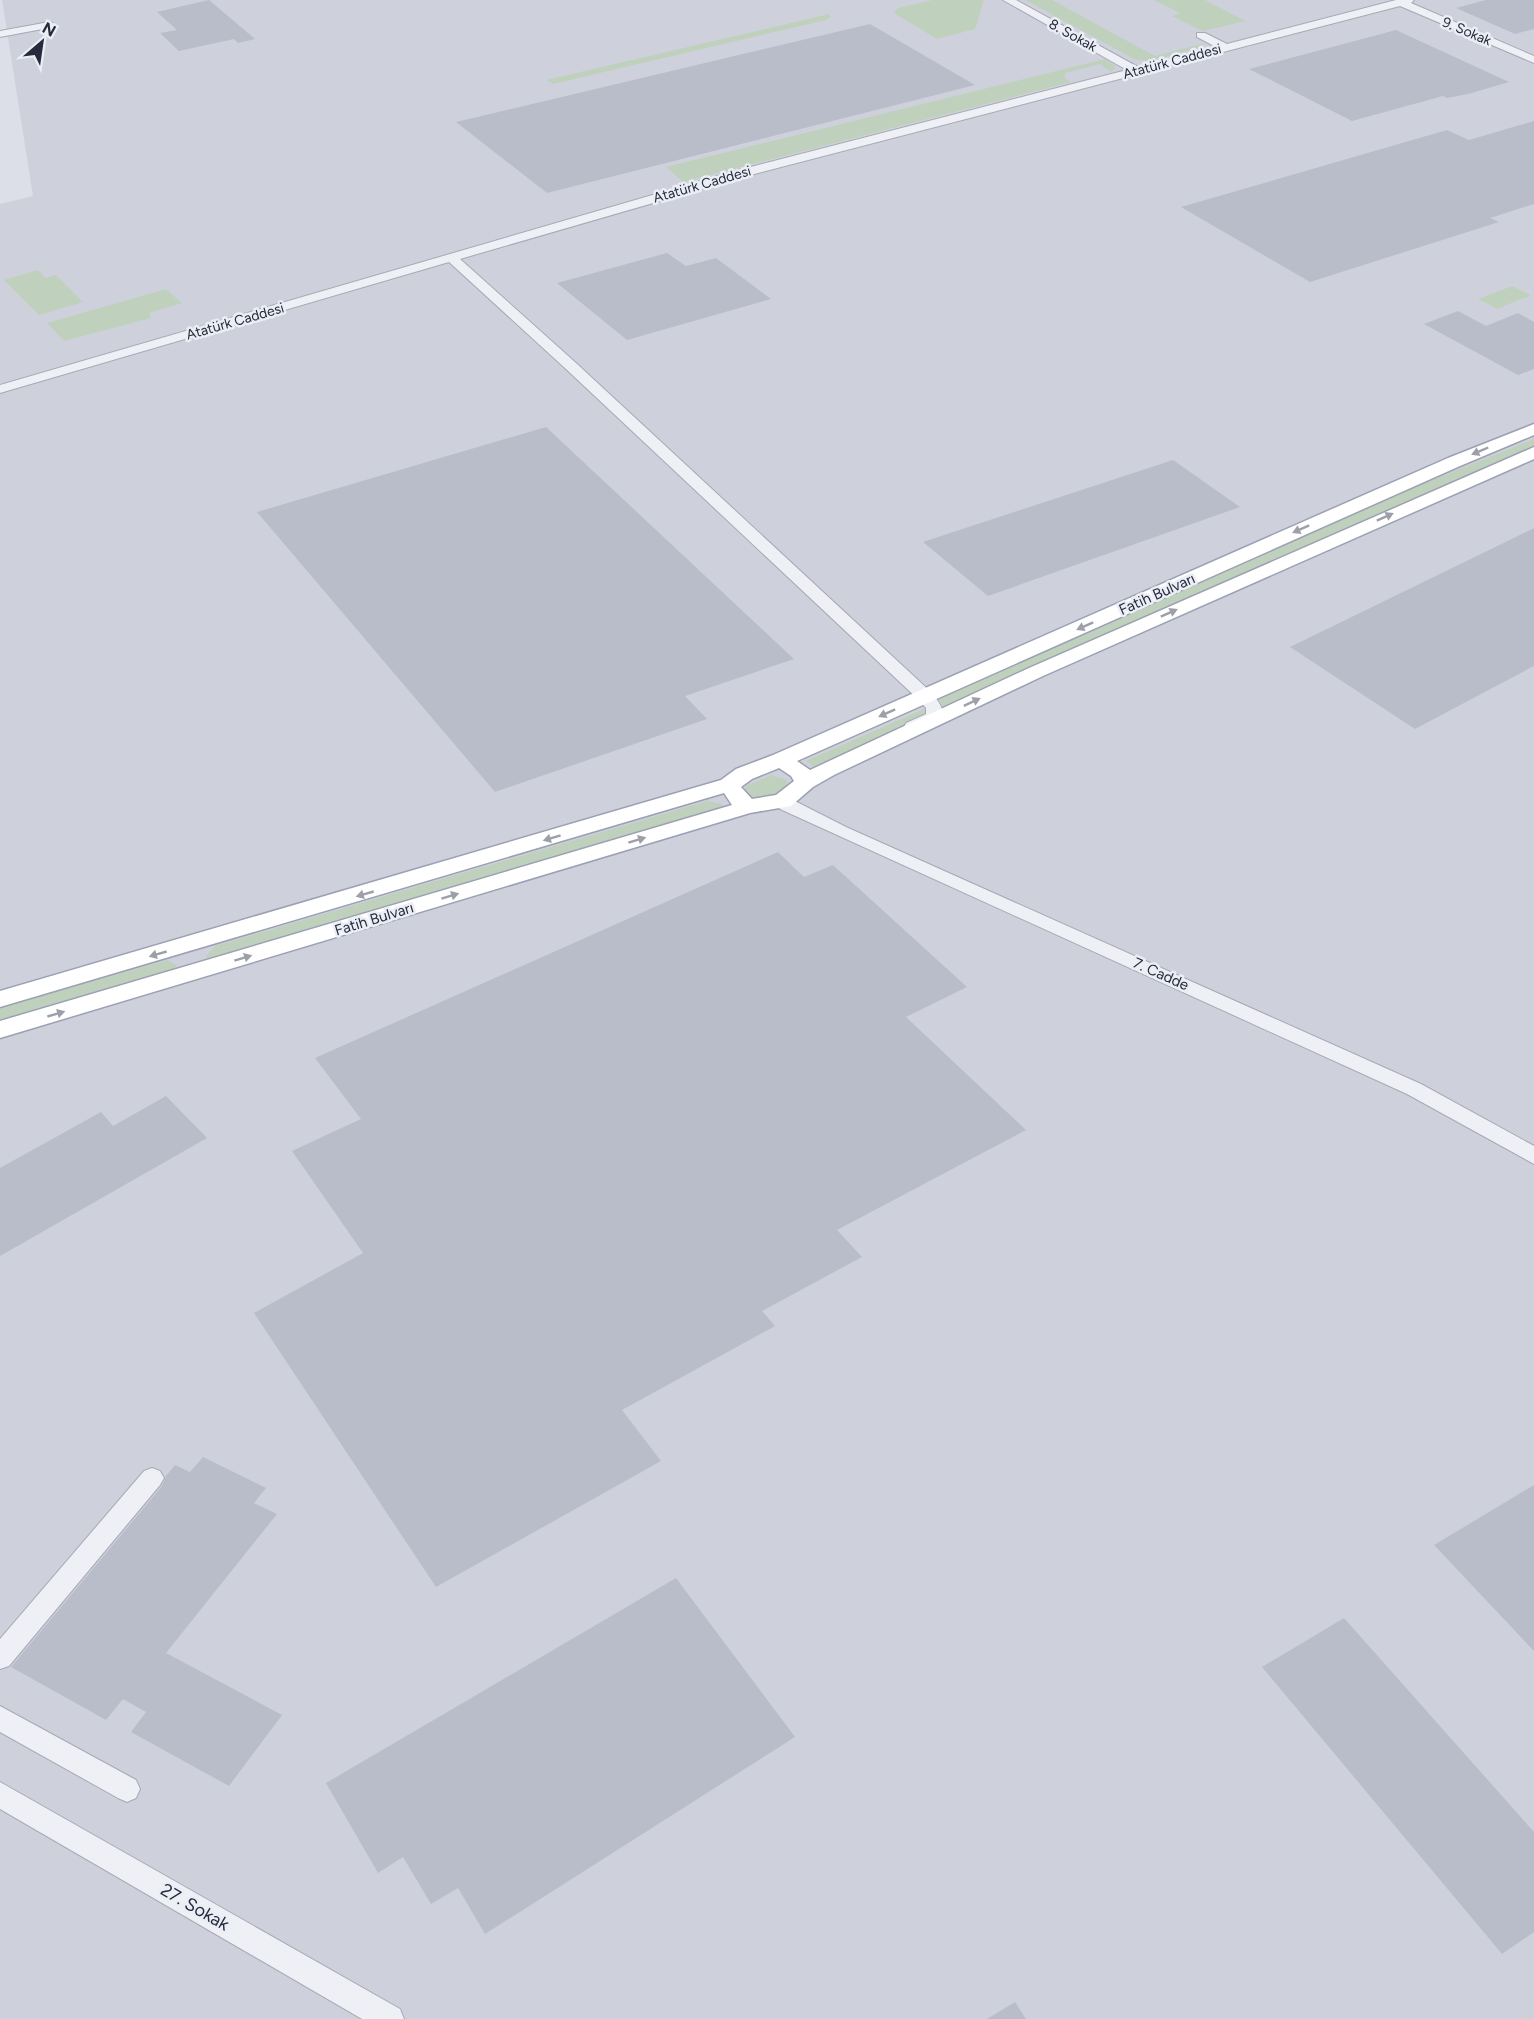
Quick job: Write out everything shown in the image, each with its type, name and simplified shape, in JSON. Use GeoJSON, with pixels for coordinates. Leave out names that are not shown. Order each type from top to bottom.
{"type":"FeatureCollection","features":[{"type":"Feature","properties":{"kind":"main road","name":"Fatih Bulvarı"},"geometry":{"type":"LineString","coordinates":[[0,999],[729,785],[744,774],[926,697],[1454,462],[1534,429]]}},
{"type":"Feature","properties":{"kind":"main road","name":"Fatih Bulvarı"},"geometry":{"type":"LineString","coordinates":[[0,1030],[748,807],[783,801],[806,782],[894,738],[1534,452]]}},
{"type":"Feature","properties":{"kind":"main road"},"geometry":{"type":"LineString","coordinates":[[781,760],[800,772],[806,782]]}},
{"type":"Feature","properties":{"kind":"main road"},"geometry":{"type":"LineString","coordinates":[[729,785],[740,801],[748,807]]}},
{"type":"Feature","properties":{"kind":"street","name":"8. Sokak"},"geometry":{"type":"LineString","coordinates":[[1008,0],[1137,71]]}},
{"type":"Feature","properties":{"kind":"street","name":"Atatürk Caddesi"},"geometry":{"type":"LineString","coordinates":[[0,389],[739,174],[1404,1]]}},
{"type":"Feature","properties":{"kind":"street","name":"9. Sokak"},"geometry":{"type":"LineString","coordinates":[[1404,1],[1534,60]]}},
{"type":"Feature","properties":{"kind":"street"},"geometry":{"type":"LineString","coordinates":[[0,34],[49,25]]}},
{"type":"Feature","properties":{"kind":"street"},"geometry":{"type":"LineString","coordinates":[[1201,35],[1225,47]]}},
{"type":"Feature","properties":{"kind":"street"},"geometry":{"type":"LineString","coordinates":[[450,257],[571,366],[926,697],[934,708],[933,716],[894,738]]}},
{"type":"Feature","properties":{"kind":"street","name":"7. Cadde"},"geometry":{"type":"LineString","coordinates":[[783,801],[786,805],[840,831],[1414,1089],[1534,1156]]}},
{"type":"Feature","properties":{"kind":"street"},"geometry":{"type":"LineString","coordinates":[[0,1658],[152,1478]]}},
{"type":"Feature","properties":{"kind":"street"},"geometry":{"type":"LineString","coordinates":[[0,1718],[127,1789]]}},
{"type":"Feature","properties":{"kind":"street","name":"27. Sokak"},"geometry":{"type":"LineString","coordinates":[[0,1795],[390,2019]]}},
{"type":"Feature","properties":{"kind":"shaded area"},"geometry":{"type":"Polygon","coordinates":[[[2,0],[1534,0],[1534,2019],[0,2019],[0,204],[33,196],[2,0]]]}},
{"type":"Feature","properties":{"kind":"green space"},"geometry":{"type":"Polygon","coordinates":[[[932,0],[984,0],[975,29],[937,39],[894,13],[898,8],[932,0]]]}},
{"type":"Feature","properties":{"kind":"green space"},"geometry":{"type":"Polygon","coordinates":[[[1025,0],[1052,0],[1155,56],[1202,44],[1205,46],[1151,61],[1136,60],[1025,0]]]}},
{"type":"Feature","properties":{"kind":"green space"},"geometry":{"type":"Polygon","coordinates":[[[1153,0],[1205,0],[1246,21],[1203,31],[1172,16],[1180,13],[1153,0]]]}},
{"type":"Feature","properties":{"kind":"green space"},"geometry":{"type":"Polygon","coordinates":[[[829,14],[831,17],[826,20],[553,84],[546,80],[829,14]]]}},
{"type":"Feature","properties":{"kind":"green space"},"geometry":{"type":"Polygon","coordinates":[[[1105,59],[1115,66],[1111,72],[1100,64],[1065,73],[1065,78],[1071,82],[683,182],[666,167],[1105,59]]]}},
{"type":"Feature","properties":{"kind":"green space"},"geometry":{"type":"Polygon","coordinates":[[[38,270],[45,278],[56,275],[83,302],[39,315],[4,280],[38,270]]]}},
{"type":"Feature","properties":{"kind":"green space"},"geometry":{"type":"Polygon","coordinates":[[[1512,286],[1531,295],[1497,309],[1478,299],[1512,286]]]}},
{"type":"Feature","properties":{"kind":"green space"},"geometry":{"type":"Polygon","coordinates":[[[166,289],[182,303],[149,313],[151,318],[64,341],[47,323],[166,289]]]}},
{"type":"Feature","properties":{"kind":"green space"},"geometry":{"type":"Polygon","coordinates":[[[1534,439],[1534,449],[941,711],[942,704],[938,698],[1413,488],[1534,439]]]}},
{"type":"Feature","properties":{"kind":"green space"},"geometry":{"type":"Polygon","coordinates":[[[926,708],[928,714],[924,719],[817,770],[806,761],[926,708]]]}},
{"type":"Feature","properties":{"kind":"green space"},"geometry":{"type":"Polygon","coordinates":[[[771,775],[787,780],[788,790],[765,800],[754,800],[742,794],[746,786],[771,775]]]}},
{"type":"Feature","properties":{"kind":"green space"},"geometry":{"type":"Polygon","coordinates":[[[707,801],[722,804],[724,810],[211,963],[206,956],[215,946],[707,801]]]}},
{"type":"Feature","properties":{"kind":"green space"},"geometry":{"type":"Polygon","coordinates":[[[167,960],[176,965],[177,973],[0,1025],[0,1008],[167,960]]]}},
{"type":"Feature","properties":{"kind":"building"},"geometry":{"type":"Polygon","coordinates":[[[209,0],[255,39],[238,43],[234,39],[179,51],[160,33],[177,30],[157,12],[209,0]]]}},
{"type":"Feature","properties":{"kind":"building"},"geometry":{"type":"Polygon","coordinates":[[[1486,0],[1534,0],[1534,29],[1515,34],[1456,8],[1486,0]]]}},
{"type":"Feature","properties":{"kind":"building"},"geometry":{"type":"Polygon","coordinates":[[[870,24],[975,85],[547,193],[456,122],[870,24]]]}},
{"type":"Feature","properties":{"kind":"building"},"geometry":{"type":"Polygon","coordinates":[[[1396,30],[1509,82],[1468,94],[1447,98],[1443,96],[1352,121],[1249,69],[1396,30]]]}},
{"type":"Feature","properties":{"kind":"building"},"geometry":{"type":"Polygon","coordinates":[[[1534,121],[1534,204],[1490,218],[1499,222],[1310,282],[1181,207],[1447,130],[1469,140],[1534,121]]]}},
{"type":"Feature","properties":{"kind":"building"},"geometry":{"type":"Polygon","coordinates":[[[667,253],[686,266],[716,258],[771,299],[627,340],[557,283],[667,253]]]}},
{"type":"Feature","properties":{"kind":"building"},"geometry":{"type":"Polygon","coordinates":[[[1458,311],[1486,326],[1518,313],[1534,322],[1534,369],[1518,375],[1424,324],[1458,311]]]}},
{"type":"Feature","properties":{"kind":"building"},"geometry":{"type":"Polygon","coordinates":[[[546,427],[794,659],[685,696],[707,719],[495,792],[257,512],[546,427]]]}},
{"type":"Feature","properties":{"kind":"building"},"geometry":{"type":"Polygon","coordinates":[[[1173,460],[1240,507],[988,596],[923,542],[1173,460]]]}},
{"type":"Feature","properties":{"kind":"building"},"geometry":{"type":"Polygon","coordinates":[[[1534,528],[1534,666],[1415,729],[1290,647],[1534,528]]]}},
{"type":"Feature","properties":{"kind":"building"},"geometry":{"type":"Polygon","coordinates":[[[778,852],[804,877],[833,865],[967,987],[906,1017],[1026,1130],[837,1230],[862,1257],[762,1311],[775,1326],[622,1410],[661,1461],[436,1587],[254,1313],[363,1253],[292,1151],[361,1119],[315,1058],[778,852]]]}},
{"type":"Feature","properties":{"kind":"building"},"geometry":{"type":"Polygon","coordinates":[[[166,1096],[207,1138],[0,1256],[0,1168],[101,1112],[113,1126],[166,1096]]]}},
{"type":"Feature","properties":{"kind":"building"},"geometry":{"type":"Polygon","coordinates":[[[203,1457],[266,1488],[254,1503],[277,1514],[166,1653],[282,1715],[229,1786],[131,1732],[146,1712],[123,1699],[106,1720],[11,1667],[162,1486],[166,1476],[175,1465],[190,1472],[203,1457]]]}},
{"type":"Feature","properties":{"kind":"building"},"geometry":{"type":"Polygon","coordinates":[[[1534,1485],[1534,1651],[1434,1545],[1534,1485]]]}},
{"type":"Feature","properties":{"kind":"building"},"geometry":{"type":"Polygon","coordinates":[[[676,1578],[795,1737],[485,1934],[458,1888],[431,1904],[403,1857],[378,1873],[326,1783],[676,1578]]]}},
{"type":"Feature","properties":{"kind":"building"},"geometry":{"type":"Polygon","coordinates":[[[1344,1618],[1534,1832],[1534,1932],[1502,1954],[1262,1667],[1344,1618]]]}},
{"type":"Feature","properties":{"kind":"building"},"geometry":{"type":"Polygon","coordinates":[[[1015,2002],[1026,2019],[987,2019],[1015,2002]]]}}]}
